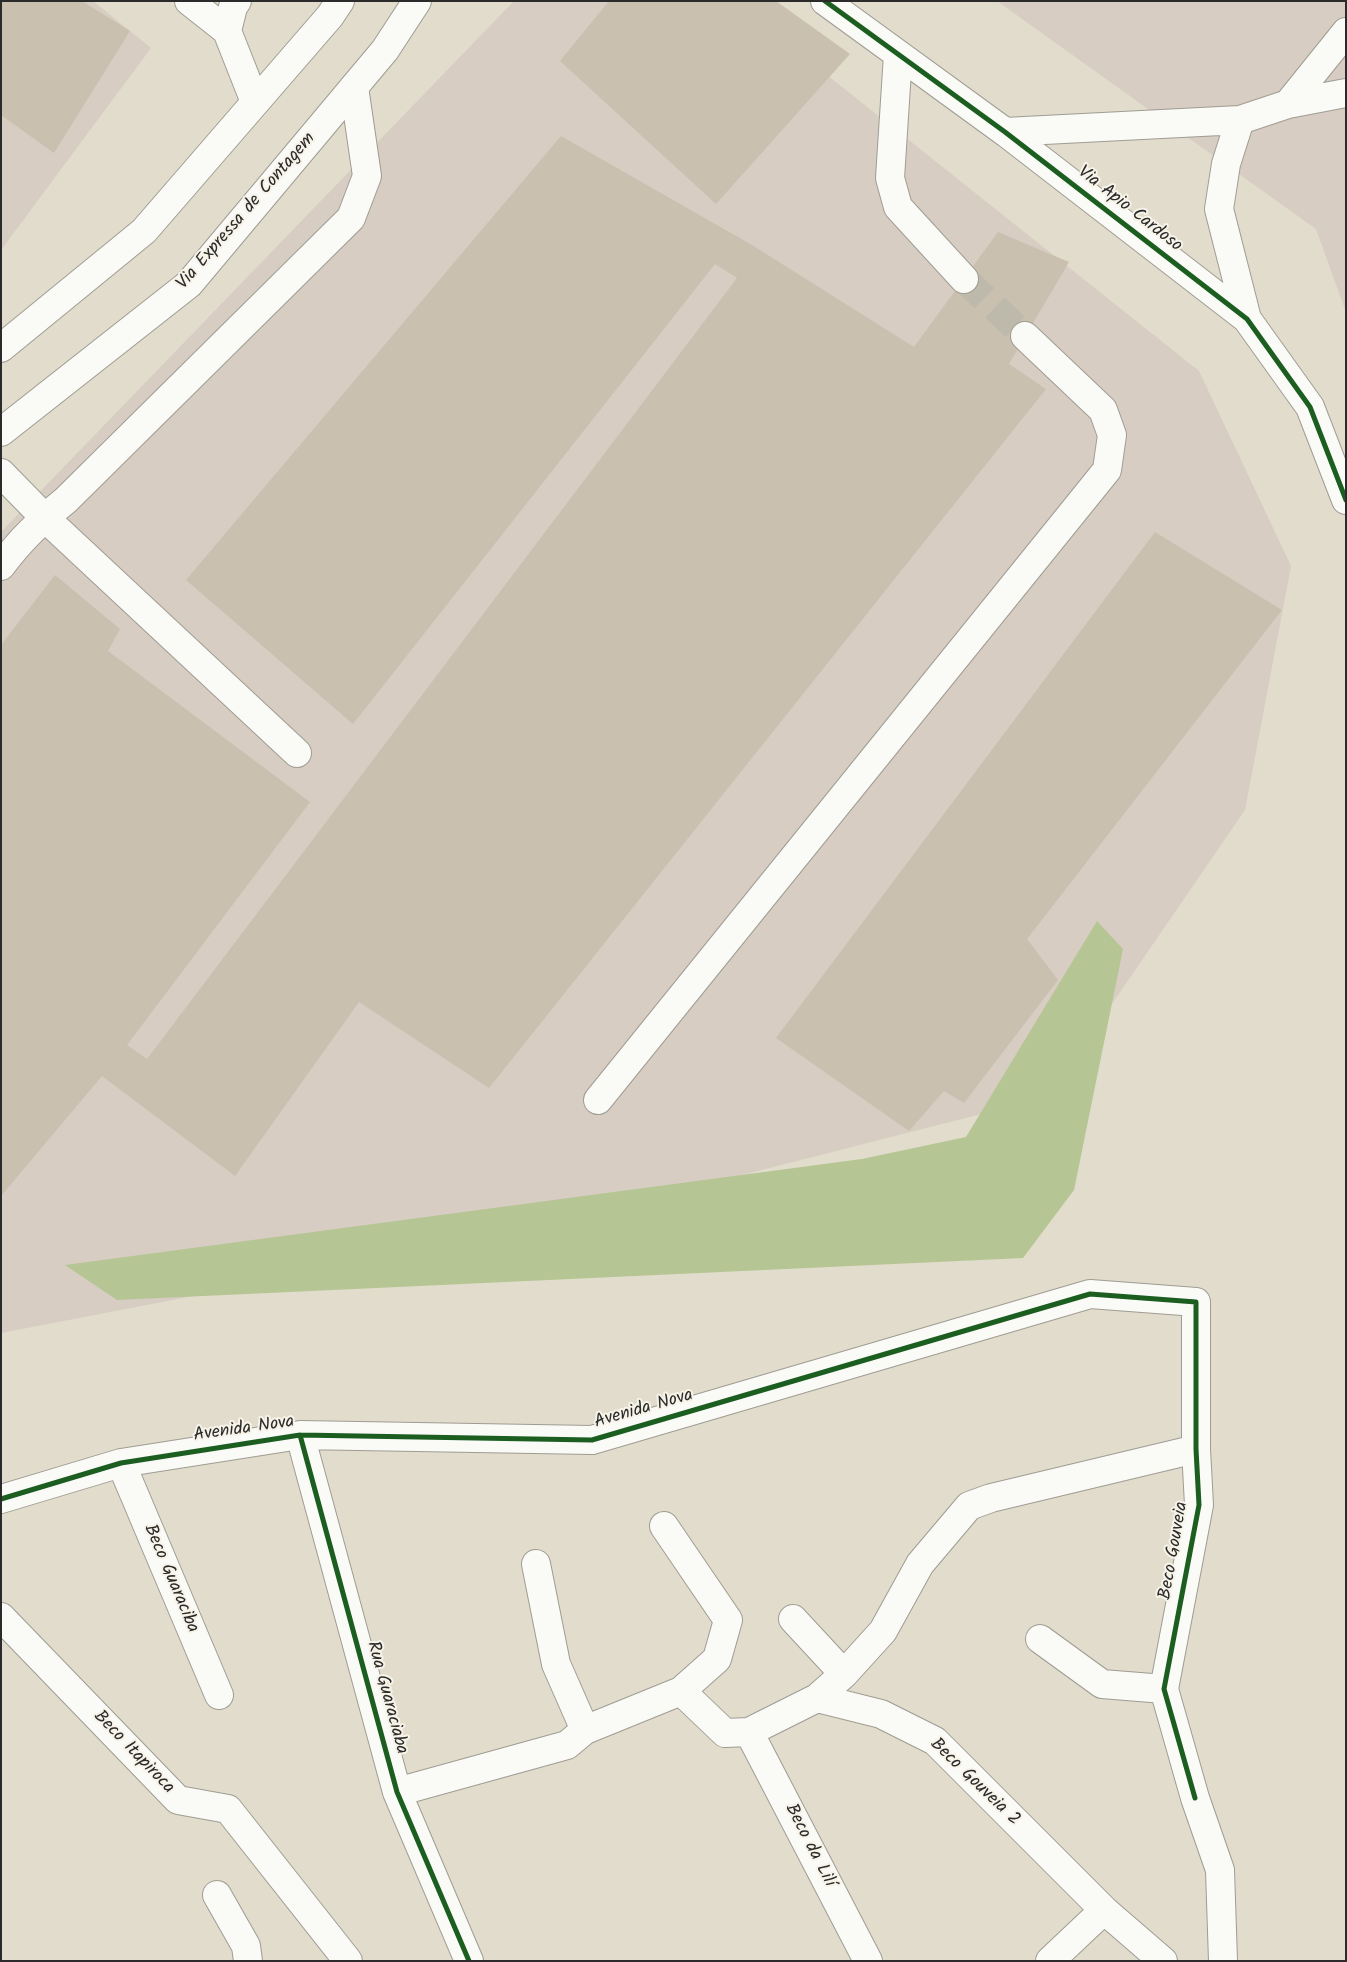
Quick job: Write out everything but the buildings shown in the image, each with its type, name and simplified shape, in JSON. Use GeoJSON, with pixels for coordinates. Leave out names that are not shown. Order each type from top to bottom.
{"type":"FeatureCollection","features":[{"type":"Feature","properties":{"kind":"main road"},"geometry":{"type":"LineString","coordinates":[[189,1],[227,31],[256,102]]}},
{"type":"Feature","properties":{"kind":"main road"},"geometry":{"type":"LineString","coordinates":[[227,31],[233,7],[237,1]]}},
{"type":"Feature","properties":{"kind":"main road"},"geometry":{"type":"LineString","coordinates":[[1,348],[144,231],[330,16],[340,1]]}},
{"type":"Feature","properties":{"kind":"main road","name":"Via Expressa de Contagem"},"geometry":{"type":"LineString","coordinates":[[1,432],[189,284],[385,50],[417,1]]}},
{"type":"Feature","properties":{"kind":"main road","name":"Via Apio Cardoso"},"geometry":{"type":"LineString","coordinates":[[826,1],[1005,132],[1247,319],[1310,407],[1346,500]]}},
{"type":"Feature","properties":{"kind":"main road"},"geometry":{"type":"LineString","coordinates":[[1288,104],[1346,32]]}},
{"type":"Feature","properties":{"kind":"main road"},"geometry":{"type":"LineString","coordinates":[[898,55],[890,178],[898,207],[964,279]]}},
{"type":"Feature","properties":{"kind":"main road"},"geometry":{"type":"LineString","coordinates":[[1,566],[17,544],[44,517],[66,500],[351,218],[367,176],[354,87]]}},
{"type":"Feature","properties":{"kind":"main road"},"geometry":{"type":"LineString","coordinates":[[1005,132],[1240,120],[1288,104],[1346,93]]}},
{"type":"Feature","properties":{"kind":"main road"},"geometry":{"type":"LineString","coordinates":[[1240,120],[1226,164],[1219,210],[1247,319]]}},
{"type":"Feature","properties":{"kind":"main road"},"geometry":{"type":"LineString","coordinates":[[598,1100],[1107,470],[1112,435],[1103,410],[1025,336]]}},
{"type":"Feature","properties":{"kind":"main road"},"geometry":{"type":"LineString","coordinates":[[1,473],[44,517],[297,753]]}},
{"type":"Feature","properties":{"kind":"main road","name":"Avenida Nova"},"geometry":{"type":"LineString","coordinates":[[1,1499],[121,1463],[300,1435],[592,1440],[1090,1294],[1196,1302]]}},
{"type":"Feature","properties":{"kind":"main road","name":"Beco Gouveia"},"geometry":{"type":"LineString","coordinates":[[1196,1302],[1196,1449],[1199,1505],[1164,1689],[1195,1798],[1220,1870],[1223,1961]]}},
{"type":"Feature","properties":{"kind":"main road","name":"Rua Guaraciaba"},"geometry":{"type":"LineString","coordinates":[[300,1435],[397,1792],[469,1961]]}},
{"type":"Feature","properties":{"kind":"main road"},"geometry":{"type":"LineString","coordinates":[[681,1691],[726,1733],[749,1732],[817,1698],[844,1674],[883,1632],[920,1564],[969,1506],[991,1498],[1196,1449]]}},
{"type":"Feature","properties":{"kind":"main road","name":"Beco Guaraciba"},"geometry":{"type":"LineString","coordinates":[[121,1463],[220,1695]]}},
{"type":"Feature","properties":{"kind":"main road"},"geometry":{"type":"LineString","coordinates":[[397,1792],[567,1745],[585,1730],[681,1691],[718,1659],[728,1620],[664,1526]]}},
{"type":"Feature","properties":{"kind":"main road"},"geometry":{"type":"LineString","coordinates":[[536,1564],[556,1664],[585,1730]]}},
{"type":"Feature","properties":{"kind":"main road","name":"Beco Itapiroca"},"geometry":{"type":"LineString","coordinates":[[1,1617],[178,1800],[228,1809],[348,1961]]}},
{"type":"Feature","properties":{"kind":"main road"},"geometry":{"type":"LineString","coordinates":[[793,1619],[844,1674]]}},
{"type":"Feature","properties":{"kind":"main road"},"geometry":{"type":"LineString","coordinates":[[1040,1639],[1102,1684],[1164,1689]]}},
{"type":"Feature","properties":{"kind":"main road","name":"Beco Gouveia 2"},"geometry":{"type":"LineString","coordinates":[[817,1698],[881,1714],[935,1741],[1104,1910],[1163,1961]]}},
{"type":"Feature","properties":{"kind":"main road","name":"Beco da Lilí"},"geometry":{"type":"LineString","coordinates":[[749,1732],[868,1961]]}},
{"type":"Feature","properties":{"kind":"main road"},"geometry":{"type":"LineString","coordinates":[[218,1895],[246,1946],[248,1961]]}},
{"type":"Feature","properties":{"kind":"main road"},"geometry":{"type":"LineString","coordinates":[[1050,1961],[1104,1910]]}},
{"type":"Feature","properties":{"kind":"shaded area"},"geometry":{"type":"Polygon","coordinates":[[[1,1],[93,1],[151,48],[1,250],[1,1]]]}},
{"type":"Feature","properties":{"kind":"shaded area"},"geometry":{"type":"Polygon","coordinates":[[[514,1],[734,1],[1199,371],[1291,566],[1245,810],[1048,1097],[495,1238],[1,1333],[1,532],[514,1]]]}},
{"type":"Feature","properties":{"kind":"shaded area"},"geometry":{"type":"Polygon","coordinates":[[[997,1],[1346,1],[1346,312],[1316,229],[997,1]]]}},
{"type":"Feature","properties":{"kind":"green space"},"geometry":{"type":"Polygon","coordinates":[[[1097,921],[1123,949],[1074,1190],[1023,1258],[117,1300],[65,1265],[862,1159],[966,1137],[1097,921]]]}},
{"type":"Feature","properties":{"kind":"tunnel"},"geometry":{"type":"LineString","coordinates":[[964,279],[1025,336]]}},
{"type":"Feature","properties":{"kind":"cycle path"},"geometry":{"type":"LineString","coordinates":[[825,1],[1005,132],[1247,319],[1310,407],[1346,500]]}},
{"type":"Feature","properties":{"kind":"cycle path"},"geometry":{"type":"LineString","coordinates":[[1,1499],[121,1463],[300,1435],[592,1440],[1090,1294],[1196,1302],[1196,1449],[1199,1505],[1164,1689],[1195,1798]]}},
{"type":"Feature","properties":{"kind":"cycle path"},"geometry":{"type":"LineString","coordinates":[[300,1435],[397,1792],[469,1961]]}}]}
